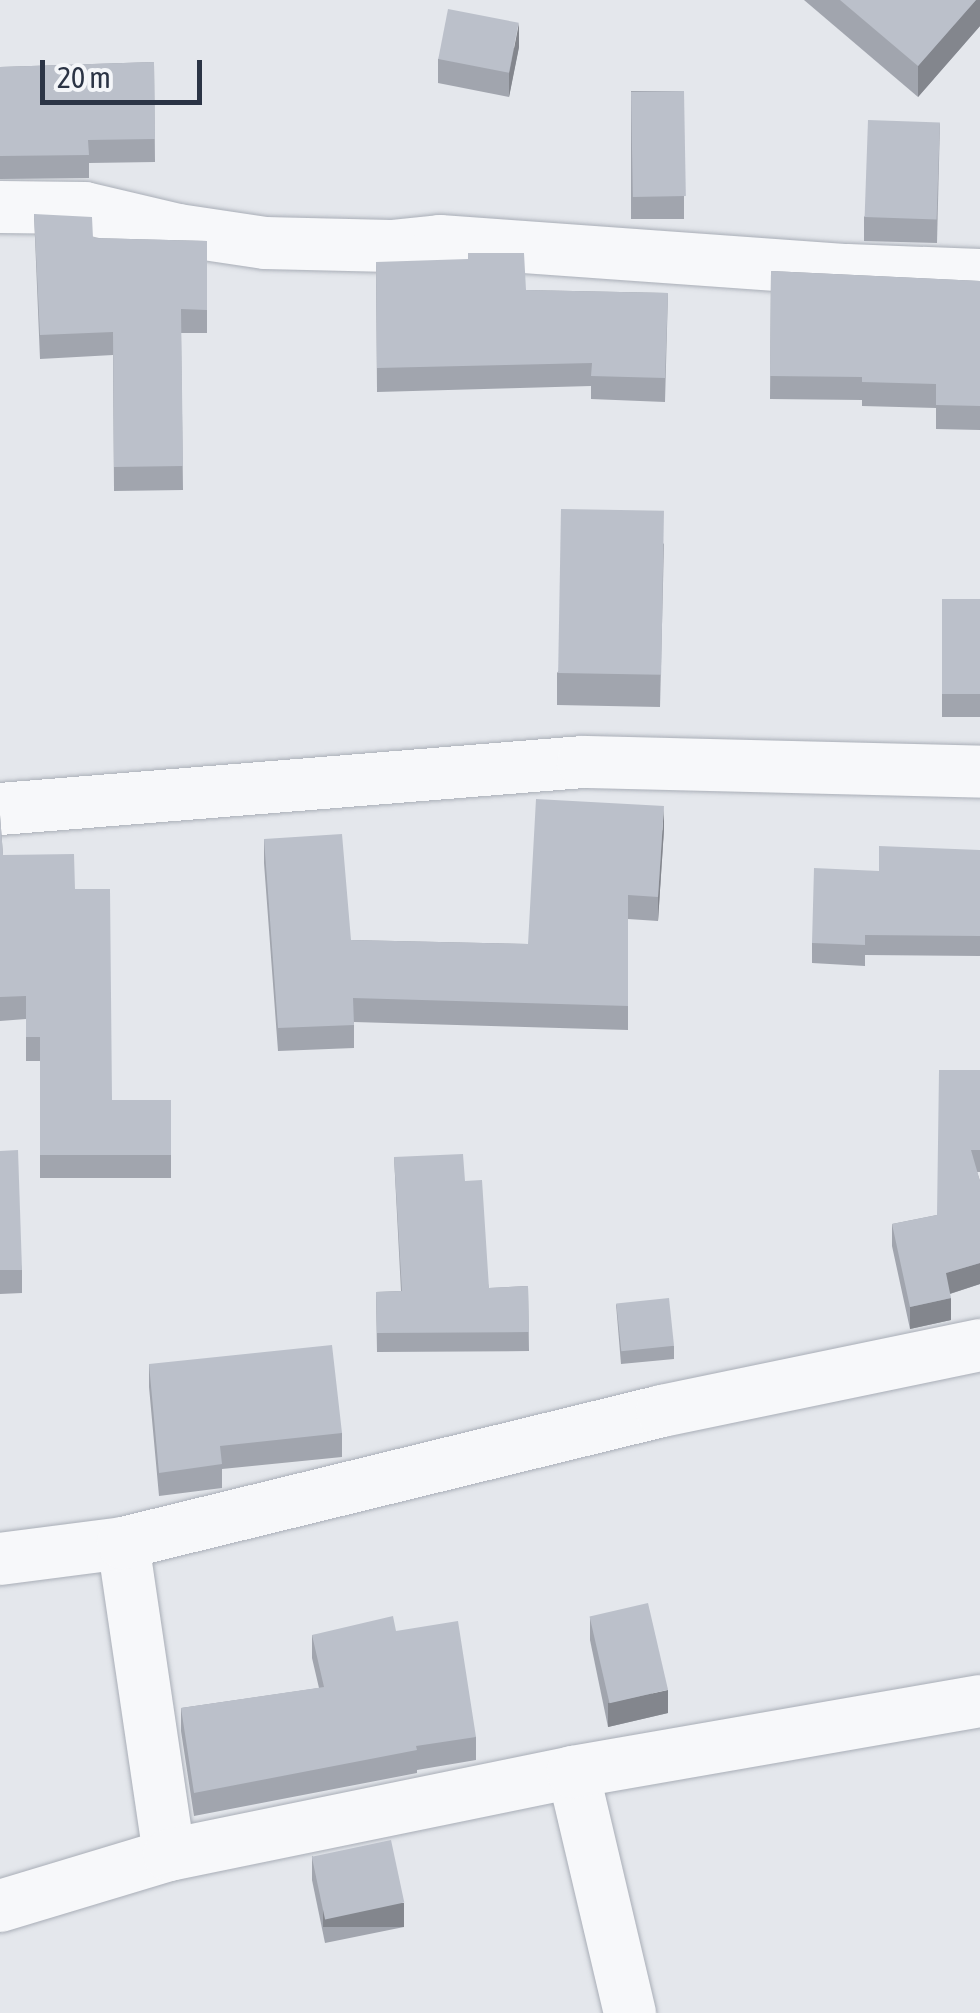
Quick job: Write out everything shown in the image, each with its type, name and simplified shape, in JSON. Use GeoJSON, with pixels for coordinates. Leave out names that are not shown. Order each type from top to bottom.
{"type":"FeatureCollection","features":[{"type":"Feature","properties":{"kind":"street"},"geometry":{"type":"LineString","coordinates":[[0,207],[85,208],[178,230],[265,243],[391,246],[440,241],[847,270],[980,274]]}},
{"type":"Feature","properties":{"kind":"street"},"geometry":{"type":"LineString","coordinates":[[0,809],[583,762],[980,772]]}},
{"type":"Feature","properties":{"kind":"street"},"geometry":{"type":"LineString","coordinates":[[0,1559],[123,1542],[662,1410],[980,1345]]}},
{"type":"Feature","properties":{"kind":"street"},"geometry":{"type":"LineString","coordinates":[[123,1542],[169,1855]]}},
{"type":"Feature","properties":{"kind":"street"},"geometry":{"type":"LineString","coordinates":[[0,1906],[169,1855],[573,1772],[980,1701]]}},
{"type":"Feature","properties":{"kind":"street"},"geometry":{"type":"LineString","coordinates":[[573,1772],[630,2013]]}},
{"type":"Feature","properties":{"kind":"building"},"geometry":{"type":"Polygon","coordinates":[[[840,0],[976,0],[918,66],[840,0]]]}},
{"type":"Feature","properties":{"kind":"building"},"geometry":{"type":"Polygon","coordinates":[[[448,9],[519,23],[509,73],[438,59],[448,9]]]}},
{"type":"Feature","properties":{"kind":"building"},"geometry":{"type":"Polygon","coordinates":[[[154,62],[155,139],[88,140],[89,155],[0,156],[0,67],[154,62]]]}},
{"type":"Feature","properties":{"kind":"building"},"geometry":{"type":"Polygon","coordinates":[[[684,91],[686,196],[633,197],[631,92],[684,91]]]}},
{"type":"Feature","properties":{"kind":"building"},"geometry":{"type":"Polygon","coordinates":[[[868,120],[940,123],[937,219],[865,217],[868,120]]]}},
{"type":"Feature","properties":{"kind":"building"},"geometry":{"type":"Polygon","coordinates":[[[34,214],[92,217],[93,238],[207,241],[207,310],[181,309],[183,466],[114,467],[113,332],[40,335],[34,214]]]}},
{"type":"Feature","properties":{"kind":"building"},"geometry":{"type":"Polygon","coordinates":[[[468,253],[524,253],[526,290],[668,293],[665,378],[591,376],[592,363],[377,368],[376,262],[468,259],[468,253]]]}},
{"type":"Feature","properties":{"kind":"building"},"geometry":{"type":"Polygon","coordinates":[[[771,271],[980,281],[980,406],[936,405],[936,384],[862,382],[862,377],[770,376],[771,271]]]}},
{"type":"Feature","properties":{"kind":"building"},"geometry":{"type":"Polygon","coordinates":[[[561,509],[664,511],[661,675],[558,673],[561,509]]]}},
{"type":"Feature","properties":{"kind":"building"},"geometry":{"type":"Polygon","coordinates":[[[942,599],[980,599],[980,694],[942,694],[942,599]]]}},
{"type":"Feature","properties":{"kind":"building"},"geometry":{"type":"Polygon","coordinates":[[[536,799],[664,806],[658,897],[628,895],[628,1006],[353,998],[354,1025],[278,1028],[264,839],[342,834],[351,940],[528,944],[536,799]]]}},
{"type":"Feature","properties":{"kind":"building"},"geometry":{"type":"Polygon","coordinates":[[[0,815],[3,855],[74,854],[75,889],[110,889],[112,1100],[171,1100],[171,1155],[40,1155],[40,1037],[26,1037],[26,996],[0,997],[0,815]]]}},
{"type":"Feature","properties":{"kind":"building"},"geometry":{"type":"Polygon","coordinates":[[[879,846],[980,850],[980,936],[865,935],[865,945],[812,943],[814,868],[879,871],[879,846]]]}},
{"type":"Feature","properties":{"kind":"building"},"geometry":{"type":"Polygon","coordinates":[[[939,1070],[980,1070],[980,1150],[971,1150],[980,1181],[980,1263],[946,1273],[951,1298],[910,1307],[892,1224],[937,1215],[939,1070]]]}},
{"type":"Feature","properties":{"kind":"building"},"geometry":{"type":"Polygon","coordinates":[[[18,1150],[22,1270],[0,1270],[0,1151],[18,1150]]]}},
{"type":"Feature","properties":{"kind":"building"},"geometry":{"type":"Polygon","coordinates":[[[463,1154],[465,1181],[482,1180],[489,1288],[528,1286],[529,1332],[377,1333],[376,1292],[402,1291],[394,1157],[463,1154]]]}},
{"type":"Feature","properties":{"kind":"building"},"geometry":{"type":"Polygon","coordinates":[[[669,1298],[674,1346],[621,1351],[616,1304],[669,1298]]]}},
{"type":"Feature","properties":{"kind":"building"},"geometry":{"type":"Polygon","coordinates":[[[332,1345],[342,1433],[220,1446],[222,1464],[159,1473],[149,1364],[332,1345]]]}},
{"type":"Feature","properties":{"kind":"building"},"geometry":{"type":"Polygon","coordinates":[[[648,1603],[668,1690],[610,1703],[590,1616],[648,1603]]]}},
{"type":"Feature","properties":{"kind":"building"},"geometry":{"type":"Polygon","coordinates":[[[393,1616],[396,1631],[458,1621],[476,1737],[194,1793],[181,1708],[324,1687],[312,1635],[393,1616]]]}},
{"type":"Feature","properties":{"kind":"building"},"geometry":{"type":"Polygon","coordinates":[[[391,1840],[404,1903],[325,1919],[312,1857],[391,1840]]]}}]}
